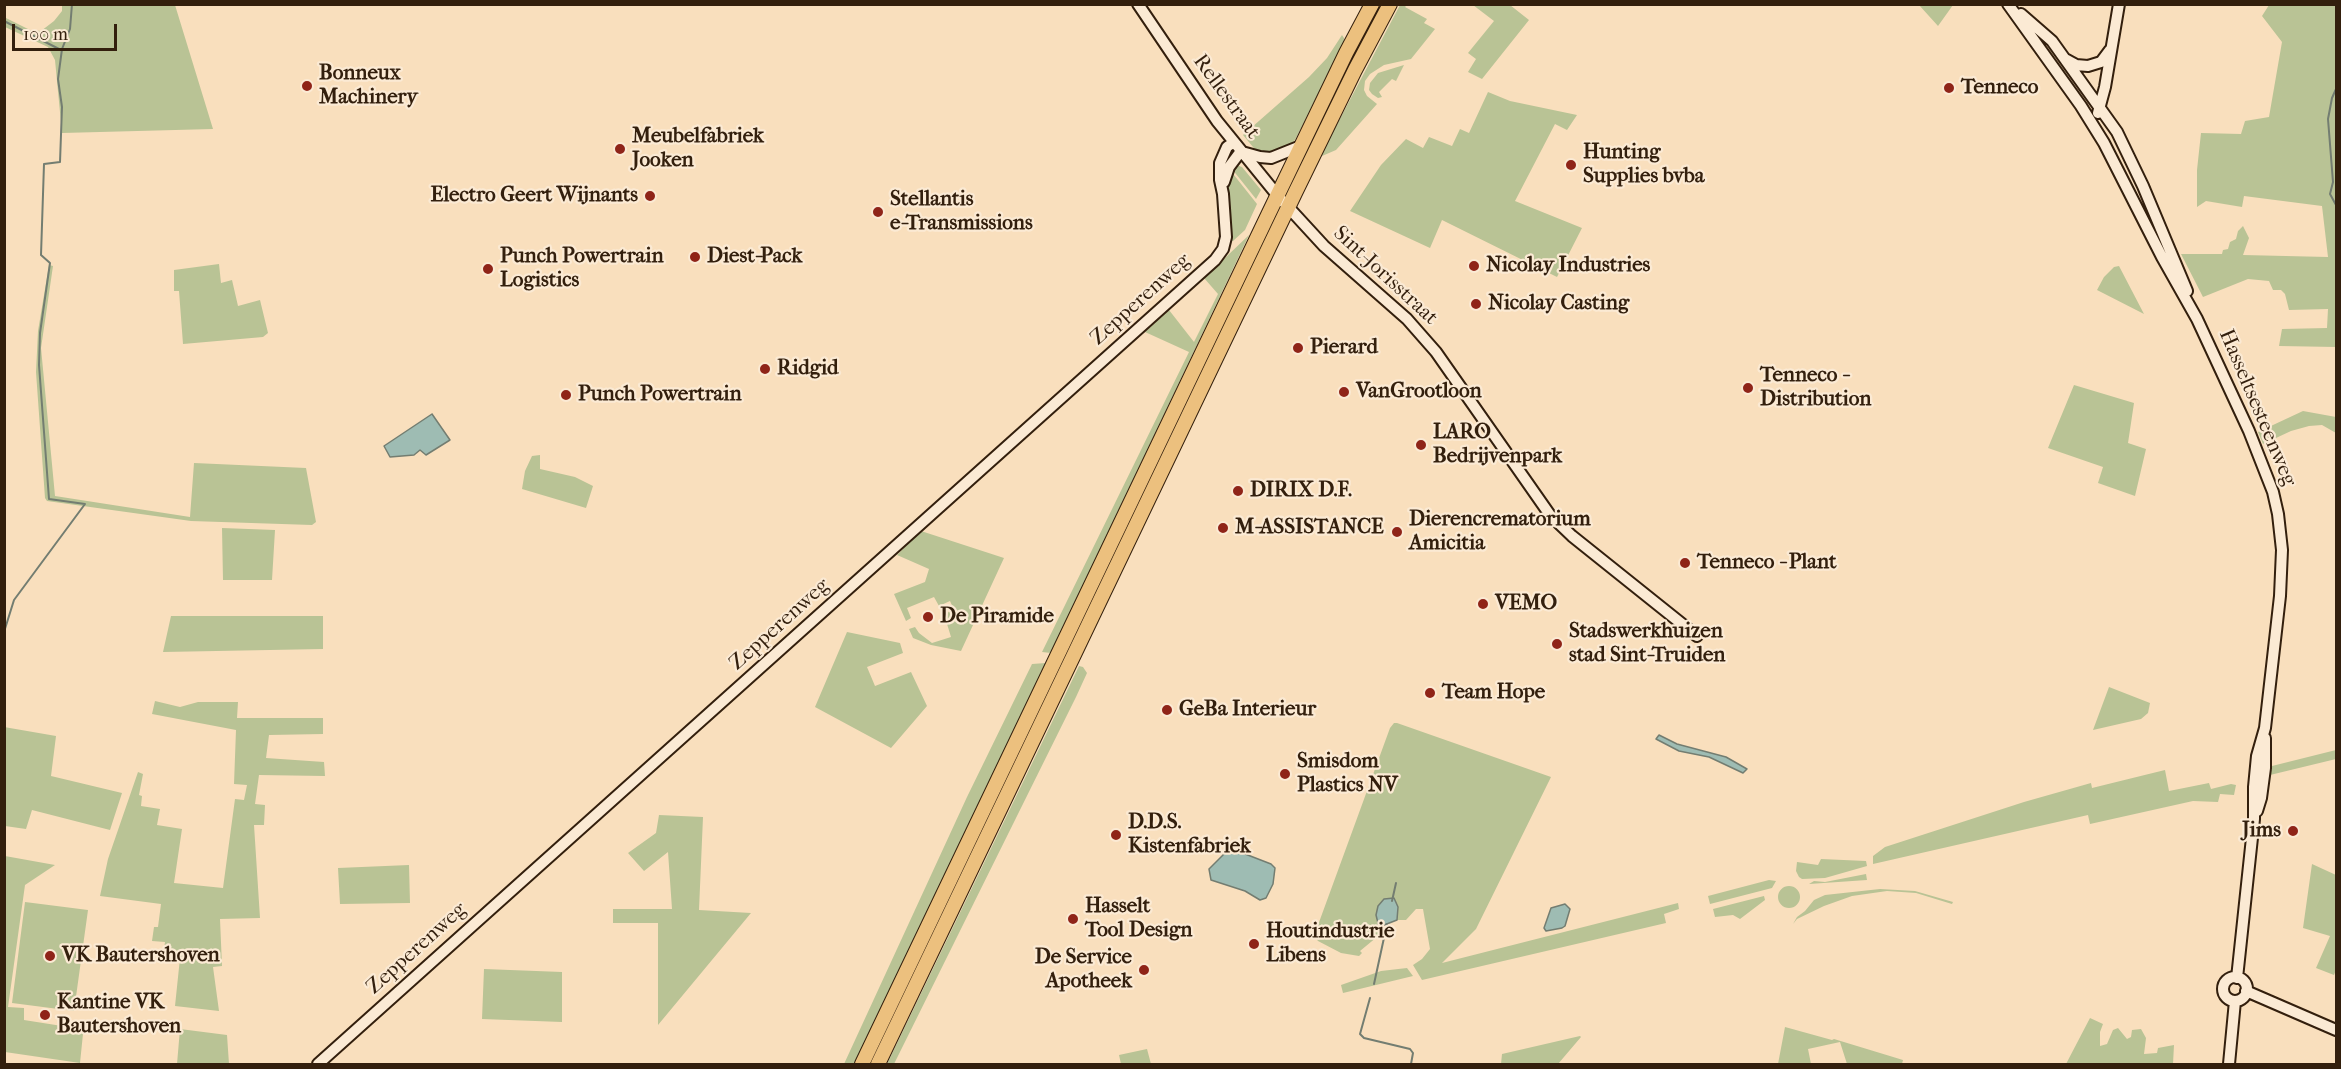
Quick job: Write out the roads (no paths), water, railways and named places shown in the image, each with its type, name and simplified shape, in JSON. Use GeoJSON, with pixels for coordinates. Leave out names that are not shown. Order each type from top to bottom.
{"type":"FeatureCollection","features":[{"type":"Feature","properties":{"kind":"highway"},"geometry":{"type":"LineString","coordinates":[[862,1065],[1301,146],[1372,4]]}},
{"type":"Feature","properties":{"kind":"highway"},"geometry":{"type":"LineString","coordinates":[[878,1065],[1288,208],[1390,4]]}},
{"type":"Feature","properties":{"kind":"street","name":"Rellestraat"},"geometry":{"type":"LineString","coordinates":[[1138,4],[1234,142],[1288,208]]}},
{"type":"Feature","properties":{"kind":"street","name":"Hasseltsesteenweg"},"geometry":{"type":"LineString","coordinates":[[2008,4],[2094,126],[2167,267],[2197,319]]}},
{"type":"Feature","properties":{"kind":"street","name":"Hasseltsesteenweg"},"geometry":{"type":"LineString","coordinates":[[2013,4],[2031,24],[2052,41],[2117,132],[2139,176],[2197,319],[2262,459],[2278,514],[2282,550],[2281,584],[2265,728],[2256,766],[2254,819],[2237,978]]}},
{"type":"Feature","properties":{"kind":"street"},"geometry":{"type":"LineString","coordinates":[[2094,126],[2100,108],[2119,4]]}},
{"type":"Feature","properties":{"kind":"street"},"geometry":{"type":"LineString","coordinates":[[2065,59],[2080,66],[2092,65],[2101,62],[2112,48]]}},
{"type":"Feature","properties":{"kind":"street","name":"Zepperenweg"},"geometry":{"type":"LineString","coordinates":[[318,1065],[1215,260],[1223,249],[1226,237],[1220,163],[1227,147],[1234,142]]}},
{"type":"Feature","properties":{"kind":"street"},"geometry":{"type":"LineString","coordinates":[[1241,151],[1271,158],[1301,146]]}},
{"type":"Feature","properties":{"kind":"street","name":"Zepperenweg"},"geometry":{"type":"LineString","coordinates":[[1223,194],[1227,169],[1241,151]]}},
{"type":"Feature","properties":{"kind":"street","name":"Sint-Jorisstraat"},"geometry":{"type":"LineString","coordinates":[[1288,208],[1337,259],[1392,304],[1419,332],[1436,352],[1550,515],[1572,536],[1697,636]]}},
{"type":"Feature","properties":{"kind":"street"},"geometry":{"type":"LineString","coordinates":[[2237,978],[2246,984],[2246,991],[2241,999],[2235,1001],[2225,996],[2223,989],[2229,979],[2237,978]]}},
{"type":"Feature","properties":{"kind":"street"},"geometry":{"type":"LineString","coordinates":[[2246,991],[2337,1030]]}},
{"type":"Feature","properties":{"kind":"street"},"geometry":{"type":"LineString","coordinates":[[2229,1065],[2235,1001]]}},
{"type":"Feature","properties":{"kind":"water"},"geometry":{"type":"Polygon","coordinates":[[[432,414],[450,440],[426,455],[420,450],[414,455],[390,457],[384,446],[432,414]]]}},
{"type":"Feature","properties":{"kind":"water"},"geometry":{"type":"Polygon","coordinates":[[[1659,735],[1677,744],[1726,757],[1747,769],[1743,773],[1709,757],[1679,751],[1656,739],[1659,735]]]}},
{"type":"Feature","properties":{"kind":"water"},"geometry":{"type":"Polygon","coordinates":[[[1228,850],[1240,852],[1271,864],[1275,868],[1273,884],[1266,898],[1260,900],[1245,891],[1211,880],[1209,869],[1228,850]]]}},
{"type":"Feature","properties":{"kind":"water"},"geometry":{"type":"Polygon","coordinates":[[[1394,898],[1398,907],[1397,920],[1379,927],[1376,915],[1378,906],[1384,899],[1394,898]]]}},
{"type":"Feature","properties":{"kind":"water"},"geometry":{"type":"Polygon","coordinates":[[[1565,904],[1570,909],[1565,926],[1546,931],[1544,928],[1551,908],[1565,904]]]}},
{"type":"Feature","properties":{"kind":"waterway"},"geometry":{"type":"LineString","coordinates":[[4,632],[14,600],[85,504],[49,499],[39,365],[40,333],[50,263],[41,255],[44,164],[60,162],[62,107],[58,79],[62,49],[70,29],[72,4]]}},
{"type":"Feature","properties":{"kind":"waterway"},"geometry":{"type":"LineString","coordinates":[[4,21],[61,50]]}},
{"type":"Feature","properties":{"kind":"waterway"},"geometry":{"type":"LineString","coordinates":[[2336,89],[2328,119],[2333,182],[2330,194],[2336,205]]}},
{"type":"Feature","properties":{"kind":"waterway"},"geometry":{"type":"LineString","coordinates":[[1392,901],[1396,883]]}},
{"type":"Feature","properties":{"kind":"waterway"},"geometry":{"type":"LineString","coordinates":[[1374,984],[1387,924]]}},
{"type":"Feature","properties":{"kind":"waterway"},"geometry":{"type":"LineString","coordinates":[[1370,998],[1360,1034],[1364,1038],[1410,1049],[1413,1053],[1411,1064]]}},
{"type":"Feature","properties":{"kind":"place","name":"Bonneux Machinery"},"geometry":{"type":"Point","coordinates":[307,86]}},
{"type":"Feature","properties":{"kind":"place","name":"Tenneco"},"geometry":{"type":"Point","coordinates":[1949,88]}},
{"type":"Feature","properties":{"kind":"place","name":"Meubelfabriek Jooken"},"geometry":{"type":"Point","coordinates":[620,149]}},
{"type":"Feature","properties":{"kind":"place","name":"Hunting Supplies bvba"},"geometry":{"type":"Point","coordinates":[1571,165]}},
{"type":"Feature","properties":{"kind":"place","name":"Electro Geert Wijnants"},"geometry":{"type":"Point","coordinates":[650,196]}},
{"type":"Feature","properties":{"kind":"place","name":"Stellantis e-Transmissions"},"geometry":{"type":"Point","coordinates":[878,212]}},
{"type":"Feature","properties":{"kind":"place","name":"Diest-Pack"},"geometry":{"type":"Point","coordinates":[695,257]}},
{"type":"Feature","properties":{"kind":"place","name":"Nicolay Industries"},"geometry":{"type":"Point","coordinates":[1474,266]}},
{"type":"Feature","properties":{"kind":"place","name":"Punch Powertrain Logistics"},"geometry":{"type":"Point","coordinates":[488,269]}},
{"type":"Feature","properties":{"kind":"place","name":"Nicolay Casting"},"geometry":{"type":"Point","coordinates":[1476,304]}},
{"type":"Feature","properties":{"kind":"place","name":"Pierard"},"geometry":{"type":"Point","coordinates":[1298,348]}},
{"type":"Feature","properties":{"kind":"place","name":"Ridgid"},"geometry":{"type":"Point","coordinates":[765,369]}},
{"type":"Feature","properties":{"kind":"place","name":"Tenneco - Distribution"},"geometry":{"type":"Point","coordinates":[1748,388]}},
{"type":"Feature","properties":{"kind":"place","name":"VanGrootloon"},"geometry":{"type":"Point","coordinates":[1344,392]}},
{"type":"Feature","properties":{"kind":"place","name":"Punch Powertrain"},"geometry":{"type":"Point","coordinates":[566,395]}},
{"type":"Feature","properties":{"kind":"place","name":"LARO Bedrijvenpark"},"geometry":{"type":"Point","coordinates":[1421,445]}},
{"type":"Feature","properties":{"kind":"place","name":"DIRIX D.F."},"geometry":{"type":"Point","coordinates":[1238,491]}},
{"type":"Feature","properties":{"kind":"place","name":"M-ASSISTANCE"},"geometry":{"type":"Point","coordinates":[1223,528]}},
{"type":"Feature","properties":{"kind":"place","name":"Dierencrematorium Amicitia"},"geometry":{"type":"Point","coordinates":[1397,532]}},
{"type":"Feature","properties":{"kind":"place","name":"Tenneco - Plant"},"geometry":{"type":"Point","coordinates":[1685,563]}},
{"type":"Feature","properties":{"kind":"place","name":"VEMO"},"geometry":{"type":"Point","coordinates":[1483,604]}},
{"type":"Feature","properties":{"kind":"place","name":"De Piramide"},"geometry":{"type":"Point","coordinates":[928,617]}},
{"type":"Feature","properties":{"kind":"place","name":"Stadswerkhuizen stad Sint-Truiden"},"geometry":{"type":"Point","coordinates":[1557,644]}},
{"type":"Feature","properties":{"kind":"place","name":"Team Hope"},"geometry":{"type":"Point","coordinates":[1430,693]}},
{"type":"Feature","properties":{"kind":"place","name":"GeBa Interieur"},"geometry":{"type":"Point","coordinates":[1167,710]}},
{"type":"Feature","properties":{"kind":"place","name":"Smisdom Plastics NV"},"geometry":{"type":"Point","coordinates":[1285,774]}},
{"type":"Feature","properties":{"kind":"place","name":"Jims"},"geometry":{"type":"Point","coordinates":[2293,831]}},
{"type":"Feature","properties":{"kind":"place","name":"D.D.S. Kistenfabriek"},"geometry":{"type":"Point","coordinates":[1116,835]}},
{"type":"Feature","properties":{"kind":"place","name":"Hasselt Tool Design"},"geometry":{"type":"Point","coordinates":[1073,919]}},
{"type":"Feature","properties":{"kind":"place","name":"Houtindustrie Libens"},"geometry":{"type":"Point","coordinates":[1254,944]}},
{"type":"Feature","properties":{"kind":"place","name":"VK Bautershoven"},"geometry":{"type":"Point","coordinates":[50,956]}},
{"type":"Feature","properties":{"kind":"place","name":"De Service Apotheek"},"geometry":{"type":"Point","coordinates":[1144,970]}},
{"type":"Feature","properties":{"kind":"place","name":"Kantine VK Bautershoven"},"geometry":{"type":"Point","coordinates":[45,1015]}}]}
